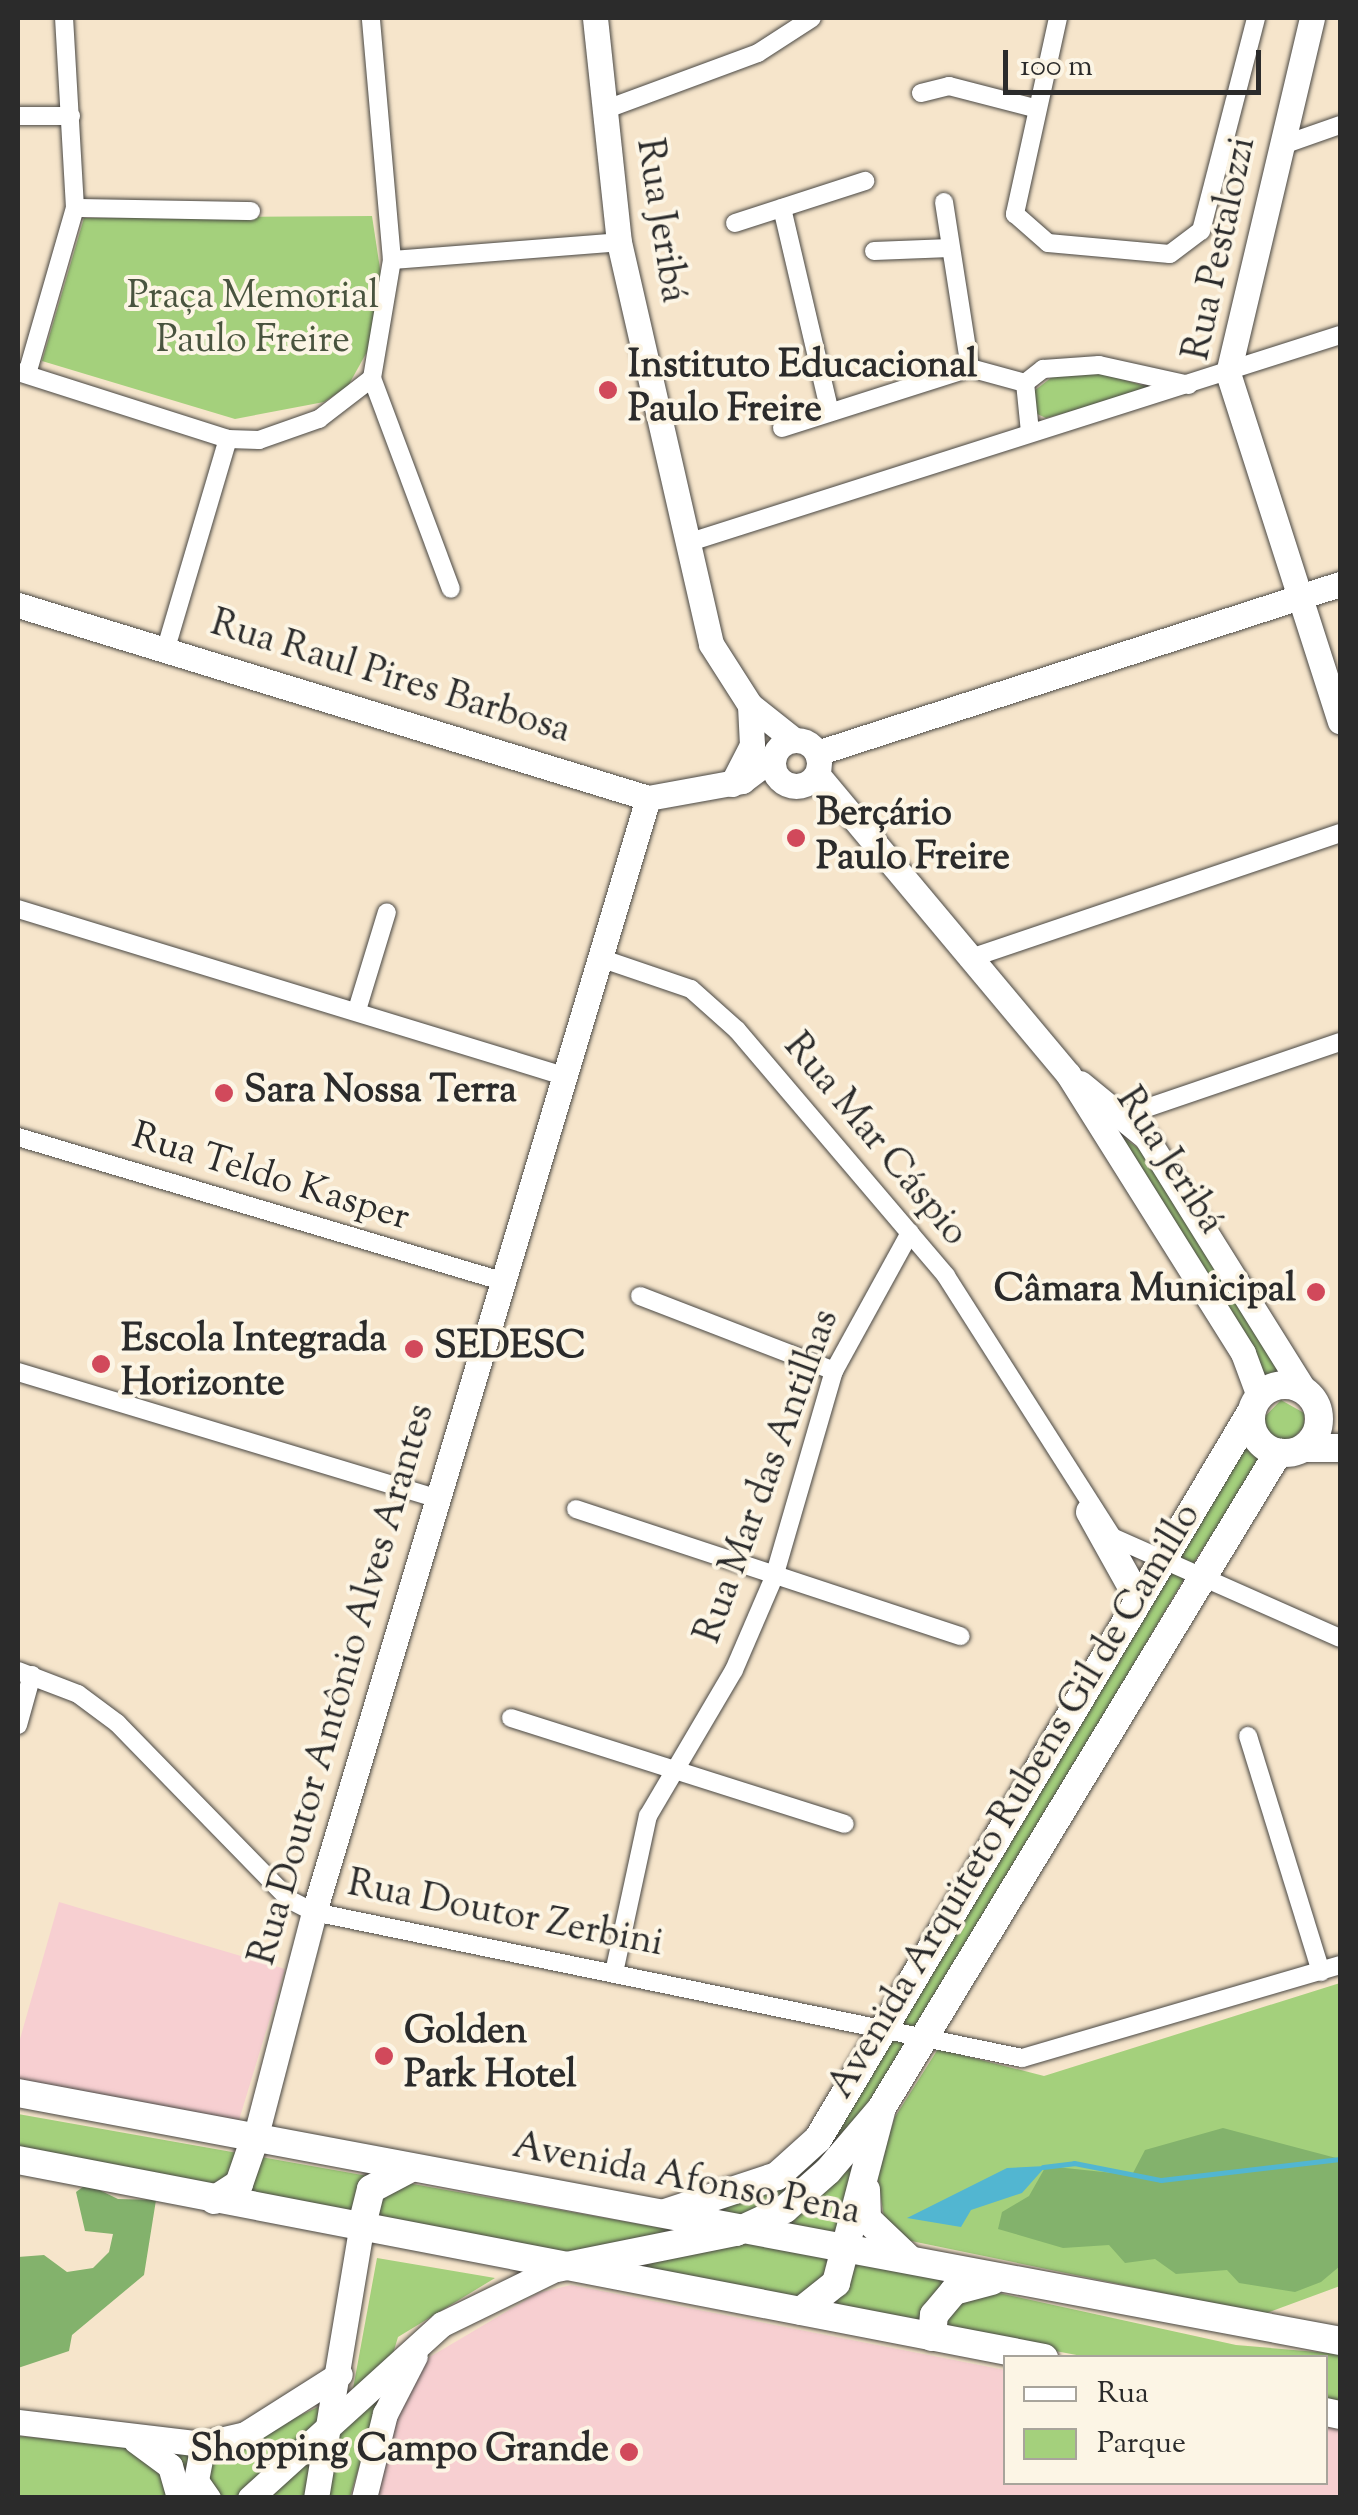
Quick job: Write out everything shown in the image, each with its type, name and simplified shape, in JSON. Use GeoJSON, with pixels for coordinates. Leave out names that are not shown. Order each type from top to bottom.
{"type":"FeatureCollection","features":[{"type":"Feature","properties":{"kind":"main road"},"geometry":{"type":"LineString","coordinates":[[1291,1451],[1319,1426],[1320,1399],[1292,1385],[1255,1404],[1256,1438],[1291,1451],[1340,1448]]}},
{"type":"Feature","properties":{"kind":"main road","name":"Avenida Arquiteto Rubens Gil de Camillo"},"geometry":{"type":"LineString","coordinates":[[653,2215],[778,2176],[818,2138],[888,2026],[1158,1561],[1255,1404]]}},
{"type":"Feature","properties":{"kind":"main road","name":"Avenida Arquiteto Rubens Gil de Camillo"},"geometry":{"type":"LineString","coordinates":[[557,2268],[736,2232],[808,2191],[882,2108],[1195,1577],[1291,1451]]}},
{"type":"Feature","properties":{"kind":"main road"},"geometry":{"type":"LineString","coordinates":[[1090,1512],[1138,1596]]}},
{"type":"Feature","properties":{"kind":"main road","name":"Avenida Afonso Pena"},"geometry":{"type":"LineString","coordinates":[[18,2093],[256,2135],[736,2232],[910,2260],[1340,2341]]}},
{"type":"Feature","properties":{"kind":"main road"},"geometry":{"type":"LineString","coordinates":[[801,2311],[832,2292],[847,2250],[882,2108]]}},
{"type":"Feature","properties":{"kind":"main road"},"geometry":{"type":"LineString","coordinates":[[214,2200],[239,2184],[256,2135]]}},
{"type":"Feature","properties":{"kind":"main road"},"geometry":{"type":"LineString","coordinates":[[18,2160],[557,2268],[1028,2355]]}},
{"type":"Feature","properties":{"kind":"main road"},"geometry":{"type":"LineString","coordinates":[[361,2229],[377,2182],[412,2168]]}},
{"type":"Feature","properties":{"kind":"main road"},"geometry":{"type":"LineString","coordinates":[[867,2171],[867,2219],[910,2260]]}},
{"type":"Feature","properties":{"kind":"main road"},"geometry":{"type":"LineString","coordinates":[[932,2337],[934,2315],[954,2290],[1023,2281]]}},
{"type":"Feature","properties":{"kind":"street"},"geometry":{"type":"LineString","coordinates":[[64,18],[75,208],[22,373],[228,439],[288,434],[372,378]]}},
{"type":"Feature","properties":{"kind":"street"},"geometry":{"type":"LineString","coordinates":[[370,18],[392,260],[372,378],[451,589]]}},
{"type":"Feature","properties":{"kind":"street","name":"Rua Jeribá"},"geometry":{"type":"LineString","coordinates":[[595,18],[619,242],[712,644],[781,750],[832,802],[1068,1074],[1184,1190],[1320,1399]]}},
{"type":"Feature","properties":{"kind":"street"},"geometry":{"type":"LineString","coordinates":[[604,110],[758,53],[811,18]]}},
{"type":"Feature","properties":{"kind":"street"},"geometry":{"type":"LineString","coordinates":[[1058,18],[1013,197],[1024,226],[1048,243],[1185,249],[1201,231],[1256,18]]}},
{"type":"Feature","properties":{"kind":"street","name":"Rua Pestalozzi"},"geometry":{"type":"LineString","coordinates":[[1312,18],[1228,374],[1340,721]]}},
{"type":"Feature","properties":{"kind":"street"},"geometry":{"type":"LineString","coordinates":[[921,92],[949,86],[1034,108]]}},
{"type":"Feature","properties":{"kind":"street"},"geometry":{"type":"LineString","coordinates":[[18,116],[71,116]]}},
{"type":"Feature","properties":{"kind":"street"},"geometry":{"type":"LineString","coordinates":[[1280,146],[1340,124]]}},
{"type":"Feature","properties":{"kind":"street"},"geometry":{"type":"LineString","coordinates":[[735,223],[864,181]]}},
{"type":"Feature","properties":{"kind":"street"},"geometry":{"type":"LineString","coordinates":[[944,202],[970,368]]}},
{"type":"Feature","properties":{"kind":"street"},"geometry":{"type":"LineString","coordinates":[[75,208],[251,211]]}},
{"type":"Feature","properties":{"kind":"street"},"geometry":{"type":"LineString","coordinates":[[782,208],[828,409]]}},
{"type":"Feature","properties":{"kind":"street"},"geometry":{"type":"LineString","coordinates":[[392,260],[619,242]]}},
{"type":"Feature","properties":{"kind":"street"},"geometry":{"type":"LineString","coordinates":[[874,252],[950,248]]}},
{"type":"Feature","properties":{"kind":"street"},"geometry":{"type":"LineString","coordinates":[[687,542],[1030,432],[1228,374],[1340,335]]}},
{"type":"Feature","properties":{"kind":"street"},"geometry":{"type":"LineString","coordinates":[[1025,383],[1043,370],[1099,365],[1190,385]]}},
{"type":"Feature","properties":{"kind":"street"},"geometry":{"type":"LineString","coordinates":[[782,428],[828,409],[970,368],[1025,383]]}},
{"type":"Feature","properties":{"kind":"street"},"geometry":{"type":"LineString","coordinates":[[1025,383],[1030,432]]}},
{"type":"Feature","properties":{"kind":"street"},"geometry":{"type":"LineString","coordinates":[[166,648],[228,439]]}},
{"type":"Feature","properties":{"kind":"street","name":"Rua Raul Pires Barbosa"},"geometry":{"type":"LineString","coordinates":[[18,605],[648,798],[804,774],[1340,584]]}},
{"type":"Feature","properties":{"kind":"street"},"geometry":{"type":"LineString","coordinates":[[737,783],[752,744],[754,709]]}},
{"type":"Feature","properties":{"kind":"street"},"geometry":{"type":"LineString","coordinates":[[781,750],[804,774]]}},
{"type":"Feature","properties":{"kind":"street","name":"Rua Raul Pires Barbosa"},"geometry":{"type":"LineString","coordinates":[[737,783],[781,750]]}},
{"type":"Feature","properties":{"kind":"street","name":"Rua Doutor Antônio Alves Arantes"},"geometry":{"type":"LineString","coordinates":[[256,2135],[314,1912],[648,798]]}},
{"type":"Feature","properties":{"kind":"street"},"geometry":{"type":"LineString","coordinates":[[968,959],[1340,833]]}},
{"type":"Feature","properties":{"kind":"street"},"geometry":{"type":"LineString","coordinates":[[18,908],[564,1076]]}},
{"type":"Feature","properties":{"kind":"street"},"geometry":{"type":"LineString","coordinates":[[356,1010],[388,912]]}},
{"type":"Feature","properties":{"kind":"street","name":"Rua Mar Cáspio"},"geometry":{"type":"LineString","coordinates":[[600,958],[691,989],[910,1233],[975,1318],[1090,1512],[1126,1547],[1340,1638]]}},
{"type":"Feature","properties":{"kind":"street"},"geometry":{"type":"LineString","coordinates":[[1112,1120],[1340,1042]]}},
{"type":"Feature","properties":{"kind":"street","name":"Rua Jeribá"},"geometry":{"type":"LineString","coordinates":[[1112,1120],[1243,1352],[1255,1404]]}},
{"type":"Feature","properties":{"kind":"street","name":"Rua Teldo Kasper"},"geometry":{"type":"LineString","coordinates":[[18,1137],[505,1282]]}},
{"type":"Feature","properties":{"kind":"street","name":"Rua Mar das Antilhas"},"geometry":{"type":"LineString","coordinates":[[614,1968],[637,1848],[774,1577],[834,1371],[910,1233]]}},
{"type":"Feature","properties":{"kind":"street"},"geometry":{"type":"LineString","coordinates":[[640,1296],[834,1371]]}},
{"type":"Feature","properties":{"kind":"street"},"geometry":{"type":"LineString","coordinates":[[18,1372],[436,1498]]}},
{"type":"Feature","properties":{"kind":"street"},"geometry":{"type":"LineString","coordinates":[[576,1509],[962,1636]]}},
{"type":"Feature","properties":{"kind":"street"},"geometry":{"type":"LineString","coordinates":[[18,1724],[25,1673]]}},
{"type":"Feature","properties":{"kind":"street","name":"Rua Doutor Zerbini"},"geometry":{"type":"LineString","coordinates":[[25,1673],[117,1723],[290,1900],[314,1912],[614,1968],[1042,2058],[1340,1965]]}},
{"type":"Feature","properties":{"kind":"street"},"geometry":{"type":"LineString","coordinates":[[511,1718],[678,1764],[845,1824]]}},
{"type":"Feature","properties":{"kind":"street"},"geometry":{"type":"LineString","coordinates":[[1248,1736],[1321,1972]]}},
{"type":"Feature","properties":{"kind":"street"},"geometry":{"type":"LineString","coordinates":[[316,2498],[340,2374],[361,2229]]}},
{"type":"Feature","properties":{"kind":"street","name":"Avenida Arquiteto Rubens Gil de Camillo"},"geometry":{"type":"LineString","coordinates":[[250,2498],[325,2438],[428,2335],[557,2268]]}},
{"type":"Feature","properties":{"kind":"street"},"geometry":{"type":"LineString","coordinates":[[364,2498],[385,2414],[428,2335]]}},
{"type":"Feature","properties":{"kind":"street"},"geometry":{"type":"LineString","coordinates":[[18,2422],[203,2444],[245,2434],[340,2374]]}},
{"type":"Feature","properties":{"kind":"street"},"geometry":{"type":"LineString","coordinates":[[129,2437],[170,2466],[178,2498]]}},
{"type":"Feature","properties":{"kind":"street"},"geometry":{"type":"LineString","coordinates":[[203,2444],[196,2481],[208,2498]]}},
{"type":"Feature","properties":{"kind":"shaded area"},"geometry":{"type":"Polygon","coordinates":[[[59,1902],[285,1969],[239,2120],[18,2082],[18,2046],[59,1902]]]}},
{"type":"Feature","properties":{"kind":"shaded area","name":"Shopping Campo Grande"},"geometry":{"type":"Polygon","coordinates":[[[571,2285],[1003,2370],[1003,2485],[1328,2485],[1328,2427],[1340,2430],[1340,2497],[376,2498],[393,2420],[423,2361],[538,2293],[571,2285]]]}},
{"type":"Feature","properties":{"kind":"green space","name":"Praça Memorial Paulo Freire"},"geometry":{"type":"Polygon","coordinates":[[[372,216],[384,295],[373,341],[348,386],[324,402],[235,419],[42,361],[84,218],[372,216]]]}},
{"type":"Feature","properties":{"kind":"green space"},"geometry":{"type":"Polygon","coordinates":[[[1056,374],[1104,374],[1155,389],[1046,418],[1035,413],[1034,391],[1056,374]]]}},
{"type":"Feature","properties":{"kind":"green space"},"geometry":{"type":"Polygon","coordinates":[[[1119,1134],[1144,1153],[1288,1384],[1263,1374],[1119,1134]]]}},
{"type":"Feature","properties":{"kind":"green space"},"geometry":{"type":"Polygon","coordinates":[[[1281,1400],[1304,1413],[1304,1427],[1243,1489],[1194,1562],[917,2031],[843,2237],[679,2213],[765,2194],[857,2098],[1243,1439],[1281,1400]]]}},
{"type":"Feature","properties":{"kind":"green space"},"geometry":{"type":"Polygon","coordinates":[[[1340,1983],[1340,2286],[1264,2314],[887,2236],[877,2173],[895,2117],[938,2049],[1044,2076],[1340,1983]]]}},
{"type":"Feature","properties":{"kind":"green space"},"geometry":{"type":"Polygon","coordinates":[[[18,2114],[876,2266],[1236,2345],[1340,2354],[1340,2407],[1328,2404],[1328,2355],[1077,2355],[18,2153],[18,2114]]]}},
{"type":"Feature","properties":{"kind":"green space"},"geometry":{"type":"Polygon","coordinates":[[[1223,2128],[1340,2159],[1340,2266],[1321,2282],[1295,2292],[1239,2283],[1227,2270],[1176,2274],[1155,2259],[1125,2263],[1109,2245],[1063,2248],[998,2229],[1002,2212],[1029,2196],[1046,2166],[1132,2175],[1145,2150],[1223,2128]]]}},
{"type":"Feature","properties":{"kind":"green space"},"geometry":{"type":"Polygon","coordinates":[[[87,2184],[118,2199],[156,2200],[144,2275],[72,2335],[69,2351],[18,2368],[18,2257],[44,2255],[67,2272],[93,2268],[109,2252],[113,2234],[85,2231],[76,2192],[87,2184]]]}},
{"type":"Feature","properties":{"kind":"green space"},"geometry":{"type":"Polygon","coordinates":[[[377,2258],[495,2278],[398,2337],[350,2497],[267,2498],[346,2427],[377,2258]]]}},
{"type":"Feature","properties":{"kind":"green space"},"geometry":{"type":"Polygon","coordinates":[[[318,2407],[319,2428],[239,2497],[18,2497],[18,2436],[215,2455],[318,2407]]]}},
{"type":"Feature","properties":{"kind":"water"},"geometry":{"type":"Polygon","coordinates":[[[1046,2166],[1022,2193],[971,2210],[961,2227],[907,2218],[1007,2168],[1046,2166]]]}},
{"type":"Feature","properties":{"kind":"waterway"},"geometry":{"type":"LineString","coordinates":[[1043,2167],[1074,2163],[1161,2180],[1340,2159]]}},
{"type":"Feature","properties":{"kind":"place","name":"Instituto Educacional Paulo Freire"},"geometry":{"type":"Point","coordinates":[608,390]}},
{"type":"Feature","properties":{"kind":"place","name":"Berçário Paulo Freire"},"geometry":{"type":"Point","coordinates":[796,838]}},
{"type":"Feature","properties":{"kind":"place","name":"Sara Nossa Terra"},"geometry":{"type":"Point","coordinates":[224,1093]}},
{"type":"Feature","properties":{"kind":"place","name":"Câmara Municipal"},"geometry":{"type":"Point","coordinates":[1316,1292]}},
{"type":"Feature","properties":{"kind":"place","name":"SEDESC"},"geometry":{"type":"Point","coordinates":[414,1349]}},
{"type":"Feature","properties":{"kind":"place","name":"Escola Integrada Horizonte"},"geometry":{"type":"Point","coordinates":[101,1364]}},
{"type":"Feature","properties":{"kind":"place","name":"Golden Park Hotel"},"geometry":{"type":"Point","coordinates":[384,2056]}},
{"type":"Feature","properties":{"kind":"place","name":"Shopping Campo Grande"},"geometry":{"type":"Point","coordinates":[629,2452]}}]}
